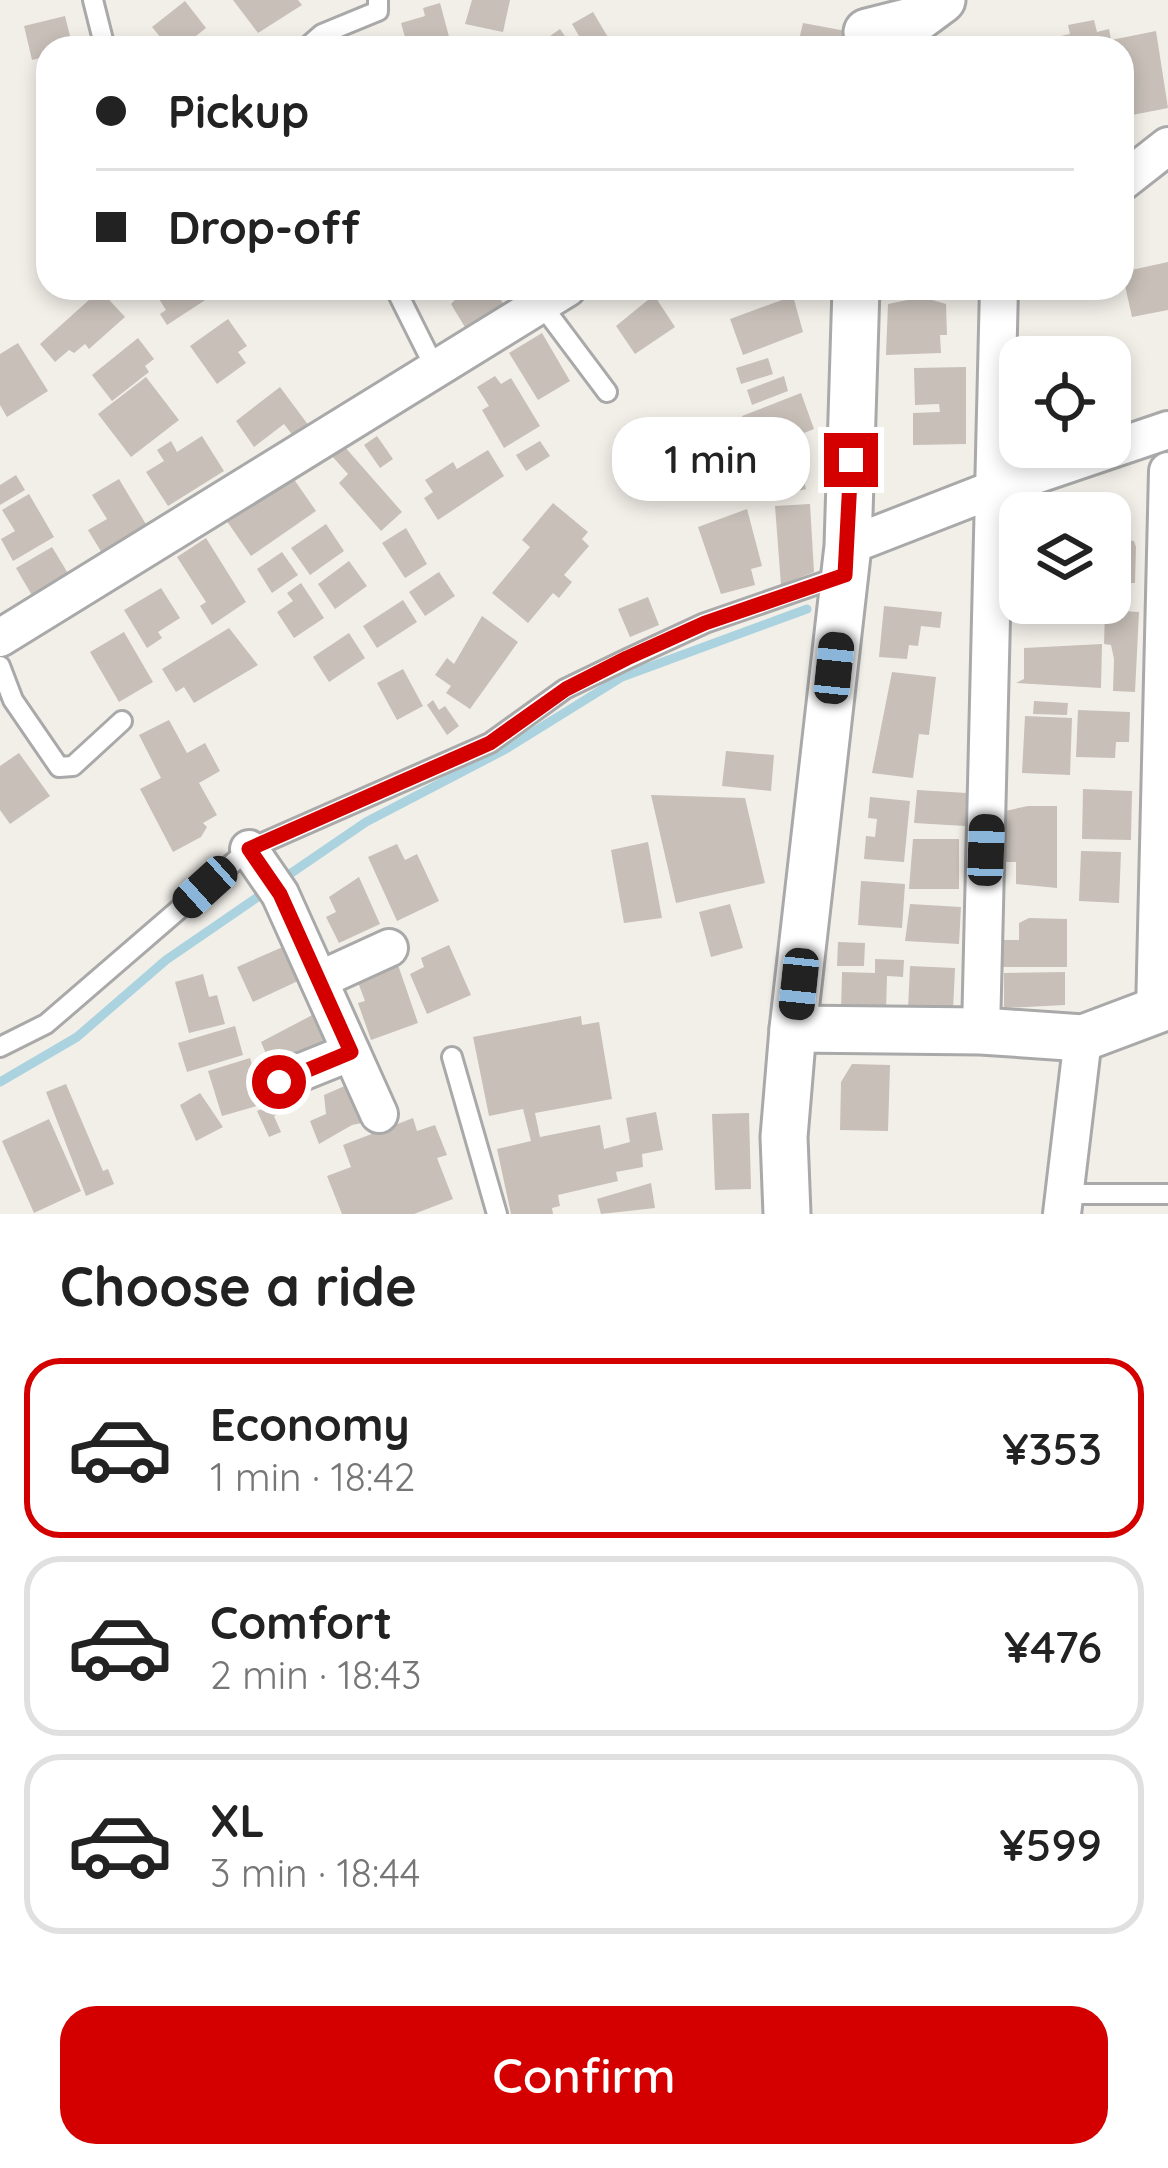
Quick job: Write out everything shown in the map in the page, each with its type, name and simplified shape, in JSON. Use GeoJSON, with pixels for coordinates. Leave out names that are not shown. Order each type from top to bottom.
{"type":"FeatureCollection","features":[{"type":"Feature","properties":{"kind":"street"},"geometry":{"type":"LineString","coordinates":[[871,20],[915,20],[942,0]]}},
{"type":"Feature","properties":{"kind":"street"},"geometry":{"type":"LineString","coordinates":[[1134,173],[1168,146]]}},
{"type":"Feature","properties":{"kind":"street"},"geometry":{"type":"LineString","coordinates":[[0,638],[547,300]]}},
{"type":"Feature","properties":{"kind":"street"},"geometry":{"type":"LineString","coordinates":[[784,1214],[784,1137],[794,1029],[847,561],[856,300]]}},
{"type":"Feature","properties":{"kind":"street"},"geometry":{"type":"LineString","coordinates":[[981,1031],[999,300]]}},
{"type":"Feature","properties":{"kind":"street"},"geometry":{"type":"LineString","coordinates":[[847,561],[997,488],[1168,430]]}},
{"type":"Feature","properties":{"kind":"street"},"geometry":{"type":"LineString","coordinates":[[794,1029],[981,1031],[1083,1038],[1161,1009],[1168,471]]}},
{"type":"Feature","properties":{"kind":"street"},"geometry":{"type":"LineString","coordinates":[[266,873],[379,1114]]}},
{"type":"Feature","properties":{"kind":"street"},"geometry":{"type":"LineString","coordinates":[[319,980],[389,948]]}},
{"type":"Feature","properties":{"kind":"street"},"geometry":{"type":"LineString","coordinates":[[1063,1204],[1083,1038]]}},
{"type":"Feature","properties":{"kind":"street"},"geometry":{"type":"LineString","coordinates":[[279,1082],[351,1052]]}},
{"type":"Feature","properties":{"kind":"lane"},"geometry":{"type":"LineString","coordinates":[[93,0],[102,36]]}},
{"type":"Feature","properties":{"kind":"lane"},"geometry":{"type":"LineString","coordinates":[[320,36],[378,11],[378,0]]}},
{"type":"Feature","properties":{"kind":"lane"},"geometry":{"type":"LineString","coordinates":[[401,300],[434,366]]}},
{"type":"Feature","properties":{"kind":"lane"},"geometry":{"type":"LineString","coordinates":[[556,300],[607,392]]}},
{"type":"Feature","properties":{"kind":"lane"},"geometry":{"type":"LineString","coordinates":[[0,1047],[46,1024],[266,873],[490,743],[566,689],[847,561]]}},
{"type":"Feature","properties":{"kind":"lane"},"geometry":{"type":"LineString","coordinates":[[0,666],[13,700],[59,767],[73,766],[122,721]]}},
{"type":"Feature","properties":{"kind":"lane"},"geometry":{"type":"LineString","coordinates":[[452,1057],[497,1214]]}},
{"type":"Feature","properties":{"kind":"lane"},"geometry":{"type":"LineString","coordinates":[[1063,1204],[1168,1194]]}},
{"type":"Feature","properties":{"kind":"building"},"geometry":{"type":"Polygon","coordinates":[[[233,0],[298,0],[302,5],[258,33],[233,0]]]}},
{"type":"Feature","properties":{"kind":"building"},"geometry":{"type":"Polygon","coordinates":[[[472,0],[510,0],[503,32],[465,24],[472,0]]]}},
{"type":"Feature","properties":{"kind":"building"},"geometry":{"type":"Polygon","coordinates":[[[185,1],[206,28],[196,36],[159,36],[152,27],[185,1]]]}},
{"type":"Feature","properties":{"kind":"building"},"geometry":{"type":"Polygon","coordinates":[[[440,3],[449,36],[405,36],[401,23],[425,16],[423,8],[440,3]]]}},
{"type":"Feature","properties":{"kind":"building"},"geometry":{"type":"Polygon","coordinates":[[[593,12],[607,36],[579,36],[572,24],[593,12]]]}},
{"type":"Feature","properties":{"kind":"building"},"geometry":{"type":"Polygon","coordinates":[[[65,16],[70,36],[36,36],[36,59],[32,60],[24,26],[65,16]]]}},
{"type":"Feature","properties":{"kind":"building"},"geometry":{"type":"Polygon","coordinates":[[[1094,20],[1097,32],[1109,29],[1110,36],[1061,36],[1070,34],[1068,25],[1094,20]]]}},
{"type":"Feature","properties":{"kind":"building"},"geometry":{"type":"Polygon","coordinates":[[[803,23],[846,31],[845,36],[800,36],[803,23]]]}},
{"type":"Feature","properties":{"kind":"building"},"geometry":{"type":"Polygon","coordinates":[[[1156,31],[1168,108],[1134,115],[1131,36],[1156,31]]]}},
{"type":"Feature","properties":{"kind":"building"},"geometry":{"type":"Polygon","coordinates":[[[1168,262],[1168,310],[1132,317],[1128,300],[1134,300],[1134,269],[1168,262]]]}},
{"type":"Feature","properties":{"kind":"building"},"geometry":{"type":"Polygon","coordinates":[[[89,300],[109,300],[125,317],[89,349],[85,344],[74,353],[69,350],[55,362],[40,344],[89,300]]]}},
{"type":"Feature","properties":{"kind":"building"},"geometry":{"type":"Polygon","coordinates":[[[160,300],[205,300],[167,325],[160,314],[166,310],[160,300]]]}},
{"type":"Feature","properties":{"kind":"building"},"geometry":{"type":"Polygon","coordinates":[[[455,300],[501,300],[505,307],[466,329],[451,304],[455,300]]]}},
{"type":"Feature","properties":{"kind":"building"},"geometry":{"type":"Polygon","coordinates":[[[648,300],[657,300],[675,327],[635,354],[616,326],[648,300]]]}},
{"type":"Feature","properties":{"kind":"building"},"geometry":{"type":"Polygon","coordinates":[[[794,300],[803,332],[743,355],[730,319],[794,300]]]}},
{"type":"Feature","properties":{"kind":"building"},"geometry":{"type":"Polygon","coordinates":[[[932,300],[946,304],[947,335],[940,335],[941,353],[886,355],[888,304],[932,300]]]}},
{"type":"Feature","properties":{"kind":"building"},"geometry":{"type":"Polygon","coordinates":[[[228,319],[247,346],[238,352],[246,363],[217,384],[190,346],[228,319]]]}},
{"type":"Feature","properties":{"kind":"building"},"geometry":{"type":"Polygon","coordinates":[[[542,333],[570,381],[538,400],[509,353],[542,333]]]}},
{"type":"Feature","properties":{"kind":"building"},"geometry":{"type":"Polygon","coordinates":[[[138,338],[154,359],[145,366],[149,372],[112,401],[92,375],[138,338]]]}},
{"type":"Feature","properties":{"kind":"building"},"geometry":{"type":"Polygon","coordinates":[[[18,343],[48,391],[7,417],[0,405],[0,354],[18,343]]]}},
{"type":"Feature","properties":{"kind":"building"},"geometry":{"type":"Polygon","coordinates":[[[768,358],[773,374],[741,384],[736,368],[768,358]]]}},
{"type":"Feature","properties":{"kind":"building"},"geometry":{"type":"Polygon","coordinates":[[[966,367],[966,444],[913,445],[913,413],[940,412],[939,404],[915,405],[914,368],[966,367]]]}},
{"type":"Feature","properties":{"kind":"building"},"geometry":{"type":"Polygon","coordinates":[[[495,376],[501,384],[511,378],[540,426],[504,448],[482,410],[489,406],[477,387],[495,376]]]}},
{"type":"Feature","properties":{"kind":"building"},"geometry":{"type":"Polygon","coordinates":[[[784,376],[788,391],[752,405],[747,390],[784,376]]]}},
{"type":"Feature","properties":{"kind":"building"},"geometry":{"type":"Polygon","coordinates":[[[146,377],[179,420],[131,457],[98,414],[146,377]]]}},
{"type":"Feature","properties":{"kind":"building"},"geometry":{"type":"Polygon","coordinates":[[[280,387],[309,426],[294,437],[284,424],[254,447],[236,421],[280,387]]]}},
{"type":"Feature","properties":{"kind":"building"},"geometry":{"type":"Polygon","coordinates":[[[801,393],[814,429],[804,433],[808,444],[756,464],[742,416],[801,393]]]}},
{"type":"Feature","properties":{"kind":"building"},"geometry":{"type":"Polygon","coordinates":[[[202,436],[224,471],[168,506],[146,472],[164,461],[157,450],[171,441],[177,452],[202,436]]]}},
{"type":"Feature","properties":{"kind":"building"},"geometry":{"type":"Polygon","coordinates":[[[377,436],[393,459],[380,468],[364,445],[377,436]]]}},
{"type":"Feature","properties":{"kind":"building"},"geometry":{"type":"Polygon","coordinates":[[[734,438],[745,469],[683,491],[679,481],[706,471],[702,459],[722,452],[720,444],[734,438]]]}},
{"type":"Feature","properties":{"kind":"building"},"geometry":{"type":"Polygon","coordinates":[[[540,441],[550,456],[526,471],[516,455],[540,441]]]}},
{"type":"Feature","properties":{"kind":"building"},"geometry":{"type":"Polygon","coordinates":[[[344,446],[402,512],[381,531],[339,483],[348,474],[332,456],[344,446]]]}},
{"type":"Feature","properties":{"kind":"building"},"geometry":{"type":"Polygon","coordinates":[[[488,450],[504,476],[438,520],[424,498],[433,492],[425,480],[453,462],[457,469],[488,450]]]}},
{"type":"Feature","properties":{"kind":"building"},"geometry":{"type":"Polygon","coordinates":[[[800,463],[806,489],[772,498],[766,472],[800,463]]]}},
{"type":"Feature","properties":{"kind":"building"},"geometry":{"type":"Polygon","coordinates":[[[16,475],[25,490],[0,505],[0,485],[16,475]]]}},
{"type":"Feature","properties":{"kind":"building"},"geometry":{"type":"Polygon","coordinates":[[[291,475],[316,511],[251,556],[226,520],[291,475]]]}},
{"type":"Feature","properties":{"kind":"building"},"geometry":{"type":"Polygon","coordinates":[[[119,479],[147,526],[102,553],[88,530],[107,519],[92,495],[119,479]]]}},
{"type":"Feature","properties":{"kind":"building"},"geometry":{"type":"Polygon","coordinates":[[[29,494],[54,537],[13,561],[1,539],[15,531],[2,510],[29,494]]]}},
{"type":"Feature","properties":{"kind":"building"},"geometry":{"type":"Polygon","coordinates":[[[553,503],[588,532],[582,539],[589,546],[564,575],[572,582],[559,598],[553,593],[528,623],[492,593],[530,547],[522,540],[553,503]]]}},
{"type":"Feature","properties":{"kind":"building"},"geometry":{"type":"Polygon","coordinates":[[[810,504],[814,572],[781,585],[775,506],[810,504]]]}},
{"type":"Feature","properties":{"kind":"building"},"geometry":{"type":"Polygon","coordinates":[[[747,509],[762,566],[751,569],[755,585],[721,594],[698,527],[747,509]]]}},
{"type":"Feature","properties":{"kind":"building"},"geometry":{"type":"Polygon","coordinates":[[[326,524],[344,551],[310,575],[291,548],[326,524]]]}},
{"type":"Feature","properties":{"kind":"building"},"geometry":{"type":"Polygon","coordinates":[[[406,528],[427,564],[405,578],[382,543],[406,528]]]}},
{"type":"Feature","properties":{"kind":"building"},"geometry":{"type":"Polygon","coordinates":[[[206,538],[246,602],[212,625],[200,606],[206,602],[177,557],[206,538]]]}},
{"type":"Feature","properties":{"kind":"building"},"geometry":{"type":"Polygon","coordinates":[[[1131,540],[1136,547],[1135,583],[1131,583],[1131,540]]]}},
{"type":"Feature","properties":{"kind":"building"},"geometry":{"type":"Polygon","coordinates":[[[52,547],[69,575],[33,597],[16,568],[52,547]]]}},
{"type":"Feature","properties":{"kind":"building"},"geometry":{"type":"Polygon","coordinates":[[[282,552],[298,575],[272,593],[257,569],[282,552]]]}},
{"type":"Feature","properties":{"kind":"building"},"geometry":{"type":"Polygon","coordinates":[[[349,561],[367,586],[335,609],[318,584],[349,561]]]}},
{"type":"Feature","properties":{"kind":"building"},"geometry":{"type":"Polygon","coordinates":[[[439,572],[455,596],[425,616],[409,592],[439,572]]]}},
{"type":"Feature","properties":{"kind":"building"},"geometry":{"type":"Polygon","coordinates":[[[301,583],[324,618],[294,638],[277,612],[293,601],[287,593],[301,583]]]}},
{"type":"Feature","properties":{"kind":"building"},"geometry":{"type":"Polygon","coordinates":[[[161,588],[180,618],[158,632],[162,638],[147,648],[124,610],[161,588]]]}},
{"type":"Feature","properties":{"kind":"building"},"geometry":{"type":"Polygon","coordinates":[[[648,597],[659,625],[630,637],[618,609],[648,597]]]}},
{"type":"Feature","properties":{"kind":"building"},"geometry":{"type":"Polygon","coordinates":[[[403,600],[417,622],[377,648],[363,626],[403,600]]]}},
{"type":"Feature","properties":{"kind":"building"},"geometry":{"type":"Polygon","coordinates":[[[884,606],[942,612],[940,628],[921,626],[918,646],[909,645],[907,659],[879,657],[884,606]]]}},
{"type":"Feature","properties":{"kind":"building"},"geometry":{"type":"Polygon","coordinates":[[[1131,612],[1139,612],[1135,692],[1113,691],[1114,659],[1111,645],[1104,644],[1105,624],[1131,624],[1131,612]]]}},
{"type":"Feature","properties":{"kind":"building"},"geometry":{"type":"Polygon","coordinates":[[[482,616],[518,642],[470,709],[446,693],[451,686],[435,675],[447,658],[454,664],[482,616]]]}},
{"type":"Feature","properties":{"kind":"building"},"geometry":{"type":"Polygon","coordinates":[[[229,628],[258,665],[194,703],[184,687],[176,692],[162,669],[229,628]]]}},
{"type":"Feature","properties":{"kind":"building"},"geometry":{"type":"Polygon","coordinates":[[[124,632],[153,682],[119,702],[90,652],[124,632]]]}},
{"type":"Feature","properties":{"kind":"building"},"geometry":{"type":"Polygon","coordinates":[[[349,633],[365,658],[329,682],[313,657],[349,633]]]}},
{"type":"Feature","properties":{"kind":"building"},"geometry":{"type":"Polygon","coordinates":[[[1102,644],[1101,688],[1016,683],[1024,679],[1024,648],[1102,644]]]}},
{"type":"Feature","properties":{"kind":"building"},"geometry":{"type":"Polygon","coordinates":[[[403,669],[423,706],[397,720],[377,683],[403,669]]]}},
{"type":"Feature","properties":{"kind":"building"},"geometry":{"type":"Polygon","coordinates":[[[892,672],[936,677],[929,735],[919,734],[913,778],[872,773],[892,672]]]}},
{"type":"Feature","properties":{"kind":"building"},"geometry":{"type":"Polygon","coordinates":[[[433,700],[439,710],[445,706],[459,726],[447,735],[427,705],[433,700]]]}},
{"type":"Feature","properties":{"kind":"building"},"geometry":{"type":"Polygon","coordinates":[[[1034,701],[1068,703],[1067,715],[1033,714],[1034,701]]]}},
{"type":"Feature","properties":{"kind":"building"},"geometry":{"type":"Polygon","coordinates":[[[1078,710],[1130,712],[1129,742],[1116,742],[1115,758],[1076,757],[1078,710]]]}},
{"type":"Feature","properties":{"kind":"building"},"geometry":{"type":"Polygon","coordinates":[[[1025,716],[1072,718],[1070,775],[1022,773],[1025,716]]]}},
{"type":"Feature","properties":{"kind":"building"},"geometry":{"type":"Polygon","coordinates":[[[169,720],[187,753],[205,743],[220,771],[199,783],[217,815],[203,823],[207,827],[201,837],[173,852],[140,789],[161,778],[139,735],[169,720]]]}},
{"type":"Feature","properties":{"kind":"building"},"geometry":{"type":"Polygon","coordinates":[[[726,751],[774,755],[771,791],[722,786],[726,751]]]}},
{"type":"Feature","properties":{"kind":"building"},"geometry":{"type":"Polygon","coordinates":[[[19,753],[50,796],[10,824],[0,810],[0,766],[19,753]]]}},
{"type":"Feature","properties":{"kind":"building"},"geometry":{"type":"Polygon","coordinates":[[[1083,789],[1132,791],[1131,840],[1082,839],[1083,789]]]}},
{"type":"Feature","properties":{"kind":"building"},"geometry":{"type":"Polygon","coordinates":[[[917,790],[967,793],[965,826],[914,823],[917,790]]]}},
{"type":"Feature","properties":{"kind":"building"},"geometry":{"type":"Polygon","coordinates":[[[651,795],[745,798],[765,883],[676,903],[651,795]]]}},
{"type":"Feature","properties":{"kind":"building"},"geometry":{"type":"Polygon","coordinates":[[[870,797],[910,801],[904,862],[864,859],[866,836],[875,837],[877,819],[868,818],[870,797]]]}},
{"type":"Feature","properties":{"kind":"building"},"geometry":{"type":"Polygon","coordinates":[[[1057,806],[1057,888],[1016,884],[1016,862],[1005,862],[1005,811],[1057,806]]]}},
{"type":"Feature","properties":{"kind":"building"},"geometry":{"type":"Polygon","coordinates":[[[913,839],[959,839],[959,889],[909,889],[913,839]]]}},
{"type":"Feature","properties":{"kind":"building"},"geometry":{"type":"Polygon","coordinates":[[[648,842],[662,918],[624,923],[611,850],[648,842]]]}},
{"type":"Feature","properties":{"kind":"building"},"geometry":{"type":"Polygon","coordinates":[[[397,844],[405,860],[417,854],[439,901],[397,921],[368,857],[397,844]]]}},
{"type":"Feature","properties":{"kind":"building"},"geometry":{"type":"Polygon","coordinates":[[[1081,851],[1121,852],[1119,903],[1079,901],[1081,851]]]}},
{"type":"Feature","properties":{"kind":"building"},"geometry":{"type":"Polygon","coordinates":[[[359,877],[380,924],[339,943],[326,917],[336,912],[329,897],[359,877]]]}},
{"type":"Feature","properties":{"kind":"building"},"geometry":{"type":"Polygon","coordinates":[[[861,881],[905,884],[902,928],[858,925],[861,881]]]}},
{"type":"Feature","properties":{"kind":"building"},"geometry":{"type":"Polygon","coordinates":[[[730,904],[743,948],[711,957],[699,912],[730,904]]]}},
{"type":"Feature","properties":{"kind":"building"},"geometry":{"type":"Polygon","coordinates":[[[910,904],[961,907],[959,944],[905,941],[910,904]]]}},
{"type":"Feature","properties":{"kind":"building"},"geometry":{"type":"Polygon","coordinates":[[[1029,918],[1067,919],[1067,967],[1003,967],[1003,940],[1019,940],[1019,923],[1029,918]]]}},
{"type":"Feature","properties":{"kind":"building"},"geometry":{"type":"Polygon","coordinates":[[[838,942],[865,943],[864,966],[837,966],[838,942]]]}},
{"type":"Feature","properties":{"kind":"building"},"geometry":{"type":"Polygon","coordinates":[[[449,945],[471,995],[427,1014],[410,974],[424,967],[421,958],[449,945]]]}},
{"type":"Feature","properties":{"kind":"building"},"geometry":{"type":"Polygon","coordinates":[[[285,946],[300,980],[253,1002],[237,967],[285,946]]]}},
{"type":"Feature","properties":{"kind":"building"},"geometry":{"type":"Polygon","coordinates":[[[875,959],[904,960],[903,977],[887,976],[886,1012],[841,1011],[842,972],[875,973],[875,959]]]}},
{"type":"Feature","properties":{"kind":"building"},"geometry":{"type":"Polygon","coordinates":[[[397,962],[418,1023],[371,1040],[358,1003],[365,1001],[356,977],[397,962]]]}},
{"type":"Feature","properties":{"kind":"building"},"geometry":{"type":"Polygon","coordinates":[[[910,966],[955,968],[953,1011],[908,1009],[910,966]]]}},
{"type":"Feature","properties":{"kind":"building"},"geometry":{"type":"Polygon","coordinates":[[[1065,972],[1065,1005],[1004,1008],[1004,973],[1065,972]]]}},
{"type":"Feature","properties":{"kind":"building"},"geometry":{"type":"Polygon","coordinates":[[[203,974],[209,997],[217,995],[225,1024],[189,1033],[175,982],[203,974]]]}},
{"type":"Feature","properties":{"kind":"building"},"geometry":{"type":"Polygon","coordinates":[[[318,1012],[331,1041],[274,1073],[261,1042],[318,1012]]]}},
{"type":"Feature","properties":{"kind":"building"},"geometry":{"type":"Polygon","coordinates":[[[581,1016],[582,1025],[599,1022],[612,1099],[535,1113],[540,1137],[600,1125],[604,1149],[630,1142],[626,1118],[656,1112],[663,1150],[642,1154],[643,1167],[616,1172],[618,1181],[558,1195],[560,1206],[552,1208],[553,1214],[511,1214],[497,1149],[531,1141],[523,1109],[489,1116],[473,1037],[581,1016]]]}},
{"type":"Feature","properties":{"kind":"building"},"geometry":{"type":"Polygon","coordinates":[[[235,1026],[243,1055],[187,1072],[178,1043],[235,1026]]]}},
{"type":"Feature","properties":{"kind":"building"},"geometry":{"type":"Polygon","coordinates":[[[250,1058],[264,1104],[222,1116],[208,1071],[250,1058]]]}},
{"type":"Feature","properties":{"kind":"building"},"geometry":{"type":"Polygon","coordinates":[[[852,1064],[890,1065],[888,1131],[840,1130],[841,1082],[852,1064]]]}},
{"type":"Feature","properties":{"kind":"building"},"geometry":{"type":"Polygon","coordinates":[[[66,1084],[103,1171],[108,1169],[114,1184],[86,1196],[46,1092],[66,1084]]]}},
{"type":"Feature","properties":{"kind":"building"},"geometry":{"type":"Polygon","coordinates":[[[347,1085],[377,1120],[352,1125],[319,1144],[310,1121],[326,1114],[324,1095],[347,1085]]]}},
{"type":"Feature","properties":{"kind":"building"},"geometry":{"type":"Polygon","coordinates":[[[200,1093],[223,1127],[196,1141],[180,1105],[200,1093]]]}},
{"type":"Feature","properties":{"kind":"building"},"geometry":{"type":"Polygon","coordinates":[[[279,1101],[284,1112],[274,1116],[281,1132],[269,1137],[257,1111],[279,1101]]]}},
{"type":"Feature","properties":{"kind":"building"},"geometry":{"type":"Polygon","coordinates":[[[749,1113],[751,1189],[715,1190],[712,1114],[749,1113]]]}},
{"type":"Feature","properties":{"kind":"building"},"geometry":{"type":"Polygon","coordinates":[[[413,1118],[417,1131],[435,1125],[447,1155],[437,1158],[453,1199],[414,1214],[342,1214],[327,1176],[351,1167],[343,1145],[413,1118]]]}},
{"type":"Feature","properties":{"kind":"building"},"geometry":{"type":"Polygon","coordinates":[[[49,1119],[81,1191],[34,1213],[2,1141],[49,1119]]]}},
{"type":"Feature","properties":{"kind":"building"},"geometry":{"type":"Polygon","coordinates":[[[651,1183],[655,1208],[601,1214],[597,1199],[651,1183]]]}},
{"type":"Feature","properties":{"kind":"waterway"},"geometry":{"type":"LineString","coordinates":[[281,880],[366,822],[506,749],[622,677],[807,609]]}},
{"type":"Feature","properties":{"kind":"waterway"},"geometry":{"type":"LineString","coordinates":[[0,1082],[77,1037],[166,960],[268,890]]}},
{"type":"Feature","properties":{"kind":"route"},"geometry":{"type":"LineString","coordinates":[[279,1082],[351,1052],[280,894],[249,849],[490,743],[566,689],[627,658],[705,623],[845,575],[851,460]]}}]}
